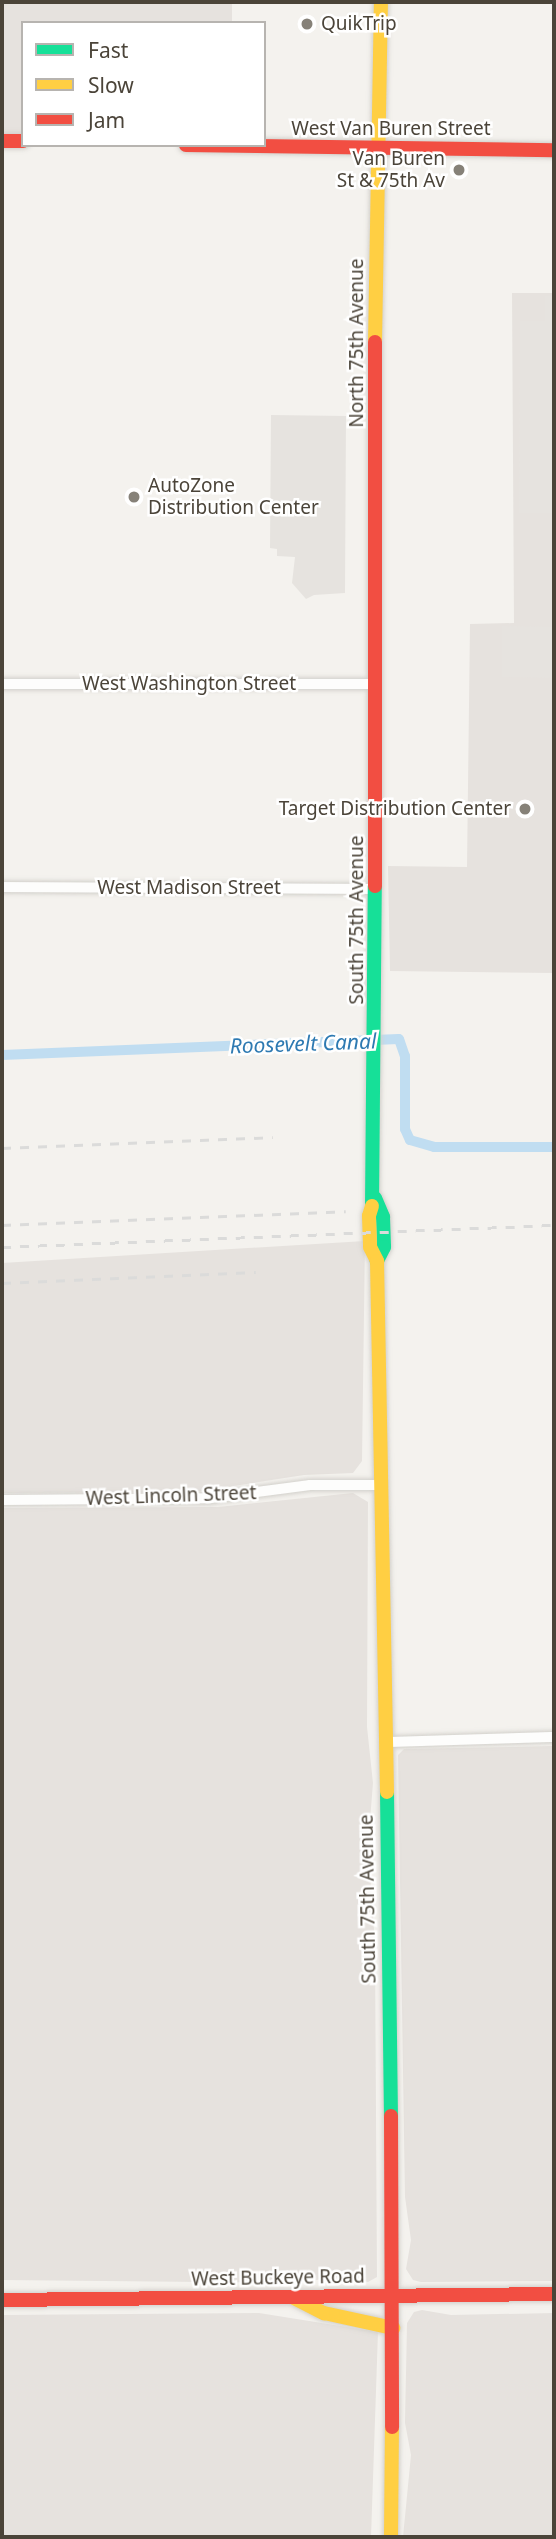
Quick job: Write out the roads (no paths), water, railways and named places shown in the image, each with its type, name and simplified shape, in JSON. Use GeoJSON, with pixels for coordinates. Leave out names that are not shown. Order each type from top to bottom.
{"type":"FeatureCollection","features":[{"type":"Feature","properties":{"kind":"main road","name":"North 75th Avenue"},"geometry":{"type":"LineString","coordinates":[[376,684],[376,148],[381,2]]}},
{"type":"Feature","properties":{"kind":"main road"},"geometry":{"type":"LineString","coordinates":[[2,141],[21,141]]}},
{"type":"Feature","properties":{"kind":"main road","name":"West Van Buren Street"},"geometry":{"type":"LineString","coordinates":[[266,146],[554,150]]}},
{"type":"Feature","properties":{"kind":"main road","name":"South 75th Avenue"},"geometry":{"type":"LineString","coordinates":[[376,684],[375,1198],[383,1217],[384,1247],[377,1261],[394,2296],[391,2537]]}},
{"type":"Feature","properties":{"kind":"main road","name":"West Buckeye Road"},"geometry":{"type":"LineString","coordinates":[[2,2300],[554,2294]]}},
{"type":"Feature","properties":{"kind":"main road"},"geometry":{"type":"LineString","coordinates":[[292,2297],[324,2313],[393,2329]]}},
{"type":"Feature","properties":{"kind":"street","name":"West Washington Street"},"geometry":{"type":"LineString","coordinates":[[2,684],[376,684]]}},
{"type":"Feature","properties":{"kind":"street","name":"West Madison Street"},"geometry":{"type":"LineString","coordinates":[[2,887],[376,889]]}},
{"type":"Feature","properties":{"kind":"street","name":"West Lincoln Street"},"geometry":{"type":"LineString","coordinates":[[2,1500],[211,1498],[310,1485],[381,1485]]}},
{"type":"Feature","properties":{"kind":"street"},"geometry":{"type":"LineString","coordinates":[[386,1742],[554,1737]]}},
{"type":"Feature","properties":{"kind":"waterway","name":"Roosevelt Canal"},"geometry":{"type":"LineString","coordinates":[[2,1055],[399,1039],[405,1056],[405,1129],[410,1140],[434,1147],[554,1147]]}},
{"type":"Feature","properties":{"kind":"railway"},"geometry":{"type":"LineString","coordinates":[[2,1148],[273,1137]]}},
{"type":"Feature","properties":{"kind":"railway"},"geometry":{"type":"LineString","coordinates":[[2,1225],[346,1211]]}},
{"type":"Feature","properties":{"kind":"railway"},"geometry":{"type":"LineString","coordinates":[[2,1247],[554,1225]]}},
{"type":"Feature","properties":{"kind":"railway"},"geometry":{"type":"LineString","coordinates":[[2,1283],[256,1272]]}},
{"type":"Feature","properties":{"kind":"place","name":"QuikTrip"},"geometry":{"type":"Point","coordinates":[307,24]}},
{"type":"Feature","properties":{"kind":"place","name":"Van Buren St & 75th Av"},"geometry":{"type":"Point","coordinates":[459,170]}},
{"type":"Feature","properties":{"kind":"place","name":"AutoZone Distribution Center"},"geometry":{"type":"Point","coordinates":[134,497]}},
{"type":"Feature","properties":{"kind":"place","name":"Target Distribution Center"},"geometry":{"type":"Point","coordinates":[525,809]}}]}
